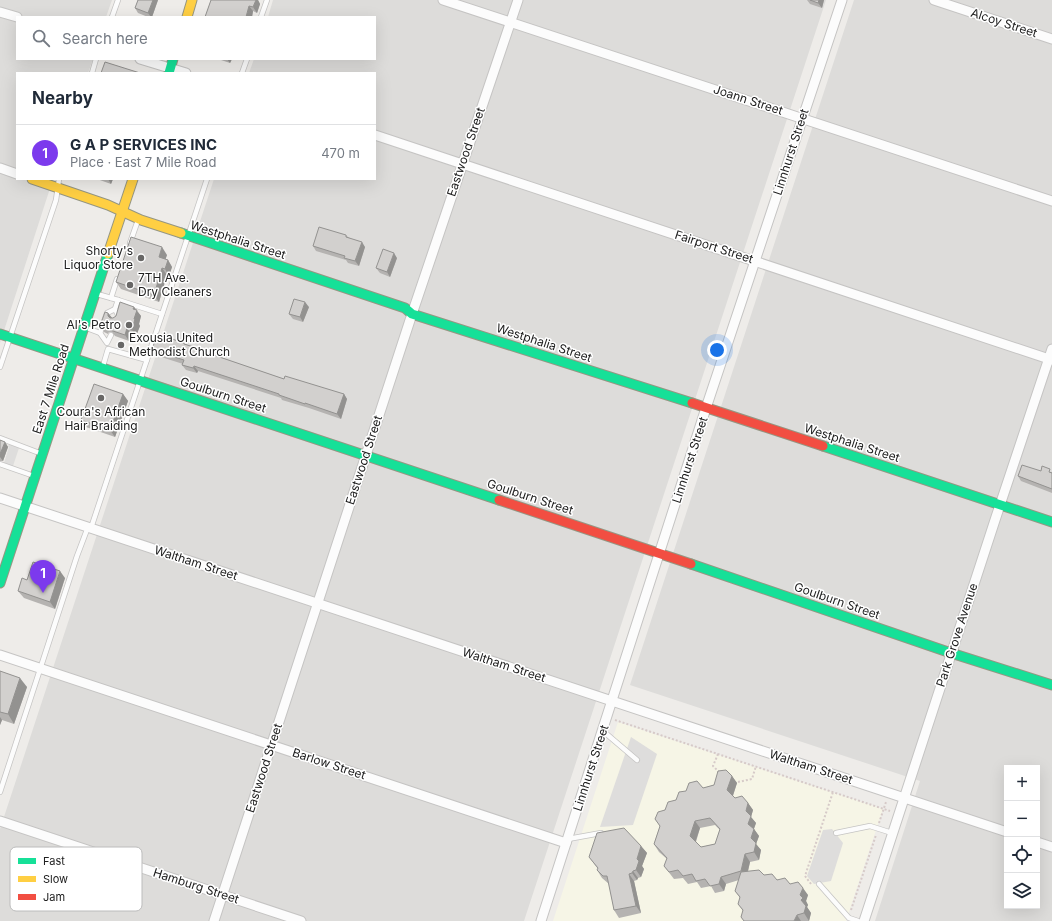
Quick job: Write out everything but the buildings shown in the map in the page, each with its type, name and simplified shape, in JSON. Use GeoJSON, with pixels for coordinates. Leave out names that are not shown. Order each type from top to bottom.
{"type":"FeatureCollection","features":[{"type":"Feature","properties":{"kind":"street"},"geometry":{"type":"LineString","coordinates":[[187,16],[192,0]]}},
{"type":"Feature","properties":{"kind":"street","name":"Joann Street"},"geometry":{"type":"LineString","coordinates":[[443,0],[1052,201]]}},
{"type":"Feature","properties":{"kind":"street","name":"Eastwood Street"},"geometry":{"type":"LineString","coordinates":[[214,921],[365,456],[518,0]]}},
{"type":"Feature","properties":{"kind":"street","name":"Linnhurst Street"},"geometry":{"type":"LineString","coordinates":[[541,921],[706,408],[842,0]]}},
{"type":"Feature","properties":{"kind":"street","name":"Alcoy Street"},"geometry":{"type":"LineString","coordinates":[[934,0],[1052,39]]}},
{"type":"Feature","properties":{"kind":"street"},"geometry":{"type":"LineString","coordinates":[[0,12],[16,17]]}},
{"type":"Feature","properties":{"kind":"street"},"geometry":{"type":"LineString","coordinates":[[142,60],[169,71],[173,60]]}},
{"type":"Feature","properties":{"kind":"street","name":"Fairport Street"},"geometry":{"type":"LineString","coordinates":[[376,135],[1050,359]]}},
{"type":"Feature","properties":{"kind":"street"},"geometry":{"type":"LineString","coordinates":[[0,168],[16,174]]}},
{"type":"Feature","properties":{"kind":"street","name":"Westphalia Street"},"geometry":{"type":"LineString","coordinates":[[39,180],[59,183],[138,219],[404,308],[412,314],[706,408],[1052,522]]}},
{"type":"Feature","properties":{"kind":"street","name":"East 7 Mile Road"},"geometry":{"type":"LineString","coordinates":[[0,583],[83,327],[133,180]]}},
{"type":"Feature","properties":{"kind":"street","name":"Goulburn Street"},"geometry":{"type":"LineString","coordinates":[[0,334],[660,553],[951,653],[1052,685]]}},
{"type":"Feature","properties":{"kind":"street","name":"Park Grove Avenue"},"geometry":{"type":"LineString","coordinates":[[864,921],[1052,350]]}},
{"type":"Feature","properties":{"kind":"street","name":"Waltham Street"},"geometry":{"type":"LineString","coordinates":[[0,498],[1004,831]]}},
{"type":"Feature","properties":{"kind":"street","name":"Barlow Street"},"geometry":{"type":"LineString","coordinates":[[0,655],[567,841]]}},
{"type":"Feature","properties":{"kind":"street","name":"Hamburg Street"},"geometry":{"type":"LineString","coordinates":[[0,821],[78,847]]}},
{"type":"Feature","properties":{"kind":"street"},"geometry":{"type":"LineString","coordinates":[[1040,843],[1052,846]]}},
{"type":"Feature","properties":{"kind":"street","name":"Hamburg Street"},"geometry":{"type":"LineString","coordinates":[[142,868],[301,921]]}},
{"type":"Feature","properties":{"kind":"lane"},"geometry":{"type":"LineString","coordinates":[[112,16],[118,0]]}},
{"type":"Feature","properties":{"kind":"lane"},"geometry":{"type":"LineString","coordinates":[[261,16],[267,0]]}},
{"type":"Feature","properties":{"kind":"lane"},"geometry":{"type":"LineString","coordinates":[[92,72],[96,60]]}},
{"type":"Feature","properties":{"kind":"lane"},"geometry":{"type":"LineString","coordinates":[[242,72],[247,60]]}},
{"type":"Feature","properties":{"kind":"lane"},"geometry":{"type":"LineString","coordinates":[[0,792],[77,556],[89,528],[140,381],[207,180]]}},
{"type":"Feature","properties":{"kind":"lane"},"geometry":{"type":"LineString","coordinates":[[0,367],[56,200],[59,183]]}},
{"type":"Feature","properties":{"kind":"lane"},"geometry":{"type":"LineString","coordinates":[[128,248],[138,219]]}},
{"type":"Feature","properties":{"kind":"lane"},"geometry":{"type":"LineString","coordinates":[[111,298],[118,276]]}},
{"type":"Feature","properties":{"kind":"lane"},"geometry":{"type":"LineString","coordinates":[[95,293],[162,314]]}},
{"type":"Feature","properties":{"kind":"lane"},"geometry":{"type":"LineString","coordinates":[[116,321],[118,315],[115,309],[118,300]]}},
{"type":"Feature","properties":{"kind":"lane"},"geometry":{"type":"LineString","coordinates":[[100,333],[107,313],[115,309]]}},
{"type":"Feature","properties":{"kind":"lane"},"geometry":{"type":"LineString","coordinates":[[83,327],[100,333],[108,346],[147,360]]}},
{"type":"Feature","properties":{"kind":"lane"},"geometry":{"type":"LineString","coordinates":[[102,368],[111,335]]}},
{"type":"Feature","properties":{"kind":"lane"},"geometry":{"type":"LineString","coordinates":[[0,438],[42,454]]}},
{"type":"Feature","properties":{"kind":"lane"},"geometry":{"type":"LineString","coordinates":[[0,464],[35,477]]}},
{"type":"Feature","properties":{"kind":"lane"},"geometry":{"type":"LineString","coordinates":[[603,731],[637,760]]}},
{"type":"Feature","properties":{"kind":"lane"},"geometry":{"type":"LineString","coordinates":[[836,833],[870,826],[892,834]]}},
{"type":"Feature","properties":{"kind":"lane"},"geometry":{"type":"LineString","coordinates":[[567,841],[606,832]]}},
{"type":"Feature","properties":{"kind":"lane"},"geometry":{"type":"LineString","coordinates":[[817,886],[849,918],[858,921]]}},
{"type":"Feature","properties":{"kind":"path"},"geometry":{"type":"LineString","coordinates":[[608,715],[616,720],[899,814]]}},
{"type":"Feature","properties":{"kind":"path"},"geometry":{"type":"LineString","coordinates":[[718,754],[714,766],[723,777]]}},
{"type":"Feature","properties":{"kind":"path"},"geometry":{"type":"LineString","coordinates":[[738,782],[752,779],[756,766]]}},
{"type":"Feature","properties":{"kind":"path"},"geometry":{"type":"LineString","coordinates":[[817,886],[805,876],[833,792]]}},
{"type":"Feature","properties":{"kind":"path"},"geometry":{"type":"LineString","coordinates":[[849,918],[887,800],[891,793]]}},
{"type":"Feature","properties":{"kind":"shaded area"},"geometry":{"type":"Polygon","coordinates":[[[0,0],[112,0],[106,16],[16,16],[16,60],[93,60],[88,72],[16,72],[16,180],[53,180],[0,343],[0,0]]]}},
{"type":"Feature","properties":{"kind":"shaded area"},"geometry":{"type":"Polygon","coordinates":[[[273,0],[826,0],[524,921],[0,921],[0,829],[214,180],[376,180],[376,72],[249,72],[254,60],[376,60],[376,16],[268,16],[273,0]]]}},
{"type":"Feature","properties":{"kind":"shaded area"},"geometry":{"type":"Polygon","coordinates":[[[854,0],[1052,0],[1052,921],[875,921],[920,781],[630,685],[854,0]]]}},
{"type":"Feature","properties":{"kind":"shaded area"},"geometry":{"type":"Polygon","coordinates":[[[9,444],[19,448],[13,466],[4,463],[9,444]]]}},
{"type":"Feature","properties":{"kind":"shaded area"},"geometry":{"type":"Polygon","coordinates":[[[618,722],[883,809],[846,921],[553,921],[618,722]]]}},
{"type":"Feature","properties":{"kind":"shaded area"},"geometry":{"type":"Polygon","coordinates":[[[631,737],[657,754],[633,825],[600,827],[631,737]]]}},
{"type":"Feature","properties":{"kind":"shaded area"},"geometry":{"type":"Polygon","coordinates":[[[832,829],[843,843],[831,881],[814,884],[807,876],[823,830],[832,829]]]}},
{"type":"Feature","properties":{"kind":"traffic: fast"},"geometry":{"type":"LineString","coordinates":[[169,72],[173,60]]}},
{"type":"Feature","properties":{"kind":"traffic: fast"},"geometry":{"type":"LineString","coordinates":[[181,233],[405,308],[412,314],[692,403]]}},
{"type":"Feature","properties":{"kind":"traffic: fast"},"geometry":{"type":"LineString","coordinates":[[0,583],[108,254]]}},
{"type":"Feature","properties":{"kind":"traffic: fast"},"geometry":{"type":"LineString","coordinates":[[0,334],[499,500]]}},
{"type":"Feature","properties":{"kind":"traffic: fast"},"geometry":{"type":"LineString","coordinates":[[823,446],[1052,522]]}},
{"type":"Feature","properties":{"kind":"traffic: fast"},"geometry":{"type":"LineString","coordinates":[[691,564],[951,653],[1052,685]]}},
{"type":"Feature","properties":{"kind":"traffic: slow"},"geometry":{"type":"LineString","coordinates":[[187,16],[192,0]]}},
{"type":"Feature","properties":{"kind":"traffic: slow"},"geometry":{"type":"LineString","coordinates":[[35,180],[108,205],[141,220],[181,233]]}},
{"type":"Feature","properties":{"kind":"traffic: slow"},"geometry":{"type":"LineString","coordinates":[[108,254],[133,180]]}},
{"type":"Feature","properties":{"kind":"traffic: jam"},"geometry":{"type":"LineString","coordinates":[[692,403],[823,446]]}},
{"type":"Feature","properties":{"kind":"traffic: jam"},"geometry":{"type":"LineString","coordinates":[[499,500],[691,564]]}},
{"type":"Feature","properties":{"kind":"place","name":"Shorty's Liquor Store"},"geometry":{"type":"Point","coordinates":[141,258]}},
{"type":"Feature","properties":{"kind":"place","name":"7TH Ave. Dry Cleaners"},"geometry":{"type":"Point","coordinates":[130,285]}},
{"type":"Feature","properties":{"kind":"place","name":"Al's Petro"},"geometry":{"type":"Point","coordinates":[129,325]}},
{"type":"Feature","properties":{"kind":"place","name":"Exousia United Methodist Church"},"geometry":{"type":"Point","coordinates":[121,345]}},
{"type":"Feature","properties":{"kind":"place","name":"Coura's African Hair Braiding"},"geometry":{"type":"Point","coordinates":[101,398]}},
{"type":"Feature","properties":{"kind":"place","name":"G A P SERVICES INC"},"geometry":{"type":"Point","coordinates":[43,593]}}]}
